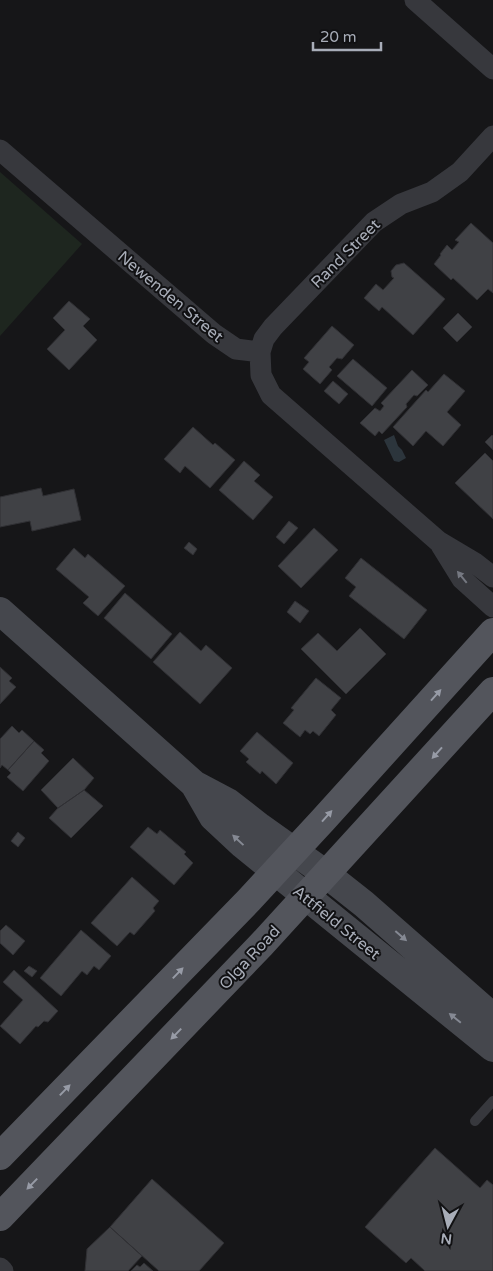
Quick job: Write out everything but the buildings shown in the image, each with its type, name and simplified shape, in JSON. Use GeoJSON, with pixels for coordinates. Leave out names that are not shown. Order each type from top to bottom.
{"type":"FeatureCollection","features":[{"type":"Feature","properties":{"kind":"main road"},"geometry":{"type":"LineString","coordinates":[[0,1156],[275,872],[493,632]]}},
{"type":"Feature","properties":{"kind":"main road","name":"Olga Road"},"geometry":{"type":"LineString","coordinates":[[0,1217],[261,945],[493,691]]}},
{"type":"Feature","properties":{"kind":"street"},"geometry":{"type":"LineString","coordinates":[[415,0],[493,69]]}},
{"type":"Feature","properties":{"kind":"street","name":"Rand Street"},"geometry":{"type":"LineString","coordinates":[[260,352],[264,339],[273,327],[374,222],[401,204],[432,192],[460,172],[493,136]]}},
{"type":"Feature","properties":{"kind":"street","name":"Newenden Street"},"geometry":{"type":"LineString","coordinates":[[0,150],[214,334],[236,349],[260,352]]}},
{"type":"Feature","properties":{"kind":"street"},"geometry":{"type":"LineString","coordinates":[[260,352],[261,375],[272,395],[438,541],[475,563],[493,577]]}},
{"type":"Feature","properties":{"kind":"street"},"geometry":{"type":"LineString","coordinates":[[438,541],[462,579],[493,607]]}},
{"type":"Feature","properties":{"kind":"street","name":"Attfield Street"},"geometry":{"type":"LineString","coordinates":[[0,611],[194,784],[228,802],[326,874],[364,904],[493,1017]]}},
{"type":"Feature","properties":{"kind":"street","name":"Attfield Street"},"geometry":{"type":"LineString","coordinates":[[194,784],[213,817],[243,845],[493,1048]]}},
{"type":"Feature","properties":{"kind":"street"},"geometry":{"type":"LineString","coordinates":[[0,1268],[3,1271]]}},
{"type":"Feature","properties":{"kind":"lane"},"geometry":{"type":"LineString","coordinates":[[475,1121],[493,1101]]}},
{"type":"Feature","properties":{"kind":"shaded area"},"geometry":{"type":"Polygon","coordinates":[[[0,172],[82,244],[0,336],[0,172]]]}},
{"type":"Feature","properties":{"kind":"shaded area"},"geometry":{"type":"Polygon","coordinates":[[[394,435],[398,446],[406,458],[399,462],[394,461],[384,440],[394,435]]]}}]}
